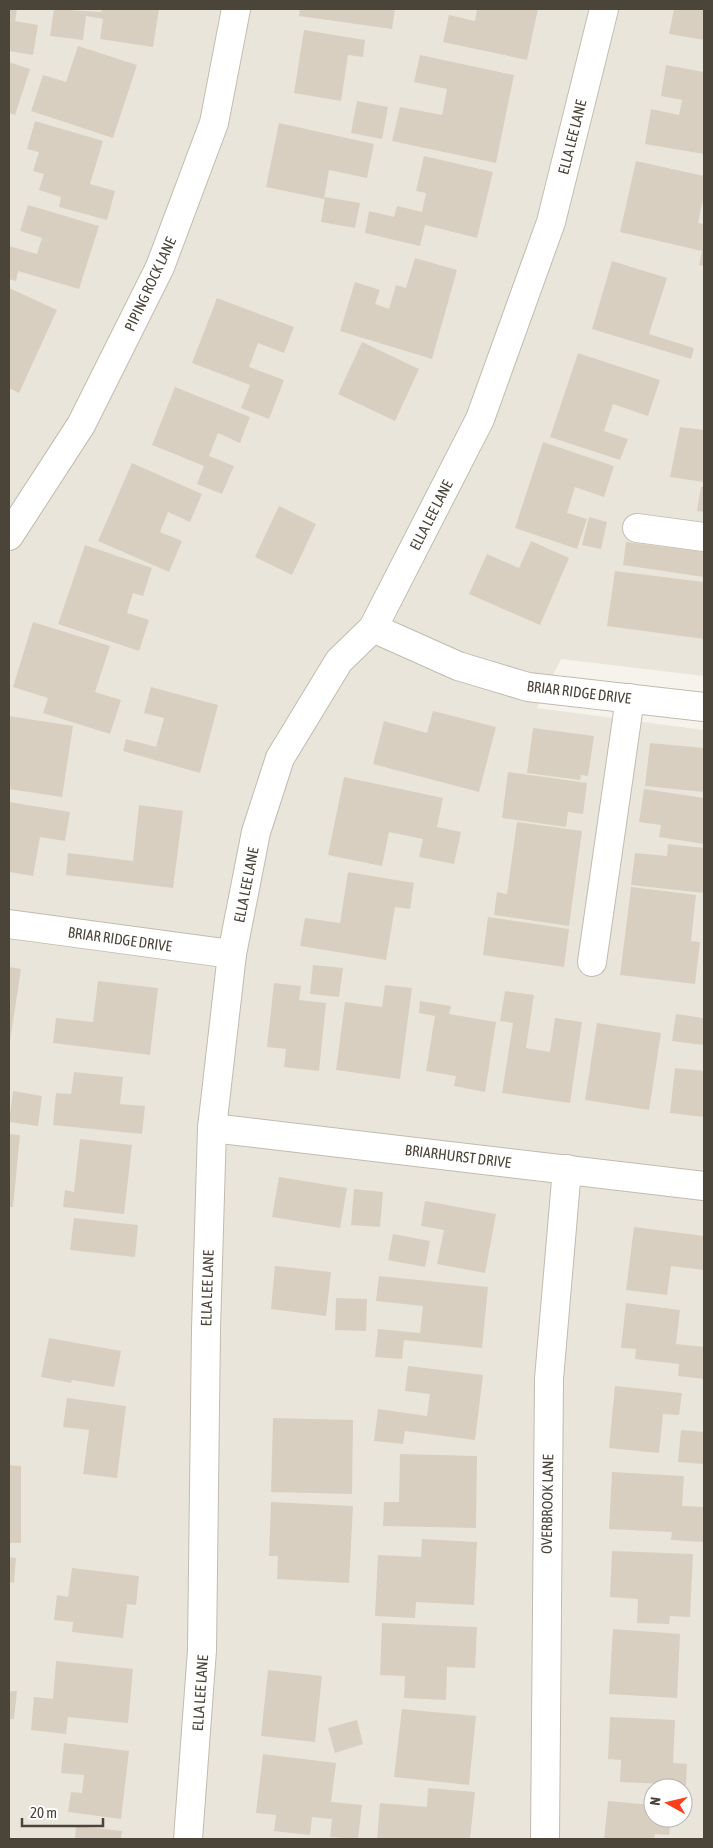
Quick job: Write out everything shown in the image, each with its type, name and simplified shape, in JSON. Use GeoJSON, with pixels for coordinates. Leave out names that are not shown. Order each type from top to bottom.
{"type":"FeatureCollection","features":[{"type":"Feature","properties":{"kind":"street","name":"PIPING ROCK LANE"},"geometry":{"type":"LineString","coordinates":[[9,536],[81,425],[160,267],[214,122],[236,9]]}},
{"type":"Feature","properties":{"kind":"street","name":"ELLA LEE LANE"},"geometry":{"type":"LineString","coordinates":[[188,1839],[202,1650],[206,1329],[212,1128],[232,954],[256,832],[280,758],[339,661],[373,628],[480,419],[551,222],[604,9]]}},
{"type":"Feature","properties":{"kind":"street"},"geometry":{"type":"LineString","coordinates":[[637,528],[704,537]]}},
{"type":"Feature","properties":{"kind":"street","name":"BRIAR RIDGE DRIVE"},"geometry":{"type":"LineString","coordinates":[[373,628],[458,666],[528,687],[704,707]]}},
{"type":"Feature","properties":{"kind":"street"},"geometry":{"type":"LineString","coordinates":[[592,962],[630,698]]}},
{"type":"Feature","properties":{"kind":"street","name":"BRIAR RIDGE DRIVE"},"geometry":{"type":"LineString","coordinates":[[9,924],[232,954]]}},
{"type":"Feature","properties":{"kind":"street","name":"BRIARHURST DRIVE"},"geometry":{"type":"LineString","coordinates":[[212,1128],[704,1186]]}},
{"type":"Feature","properties":{"kind":"street","name":"OVERBROOK LANE"},"geometry":{"type":"LineString","coordinates":[[545,1839],[549,1379],[567,1169]]}},
{"type":"Feature","properties":{"kind":"shaded area"},"geometry":{"type":"Polygon","coordinates":[[[9,9],[704,9],[704,676],[561,659],[537,708],[704,730],[704,1839],[9,1839],[9,9]]]}},
{"type":"Feature","properties":{"kind":"building"},"geometry":{"type":"Polygon","coordinates":[[[9,9],[17,9],[15,21],[38,25],[33,55],[9,51],[9,9]]]}},
{"type":"Feature","properties":{"kind":"building"},"geometry":{"type":"Polygon","coordinates":[[[54,9],[101,12],[102,9],[159,9],[153,47],[100,39],[103,19],[86,16],[83,40],[50,36],[54,9]]]}},
{"type":"Feature","properties":{"kind":"building"},"geometry":{"type":"Polygon","coordinates":[[[300,9],[395,9],[392,29],[299,16],[300,9]]]}},
{"type":"Feature","properties":{"kind":"building"},"geometry":{"type":"Polygon","coordinates":[[[477,9],[538,9],[527,60],[443,42],[449,15],[475,21],[477,9]]]}},
{"type":"Feature","properties":{"kind":"building"},"geometry":{"type":"Polygon","coordinates":[[[674,9],[704,9],[704,40],[669,34],[674,9]]]}},
{"type":"Feature","properties":{"kind":"building"},"geometry":{"type":"Polygon","coordinates":[[[304,30],[365,40],[363,57],[348,55],[341,101],[294,93],[304,30]]]}},
{"type":"Feature","properties":{"kind":"building"},"geometry":{"type":"Polygon","coordinates":[[[78,46],[137,65],[113,138],[31,111],[43,75],[66,82],[78,46]]]}},
{"type":"Feature","properties":{"kind":"building"},"geometry":{"type":"Polygon","coordinates":[[[420,55],[514,75],[496,163],[392,141],[400,107],[442,115],[447,89],[414,82],[420,55]]]}},
{"type":"Feature","properties":{"kind":"building"},"geometry":{"type":"Polygon","coordinates":[[[9,62],[30,69],[15,115],[9,113],[9,62]]]}},
{"type":"Feature","properties":{"kind":"building"},"geometry":{"type":"Polygon","coordinates":[[[666,65],[704,72],[704,154],[645,144],[651,109],[679,115],[682,100],[661,96],[666,65]]]}},
{"type":"Feature","properties":{"kind":"building"},"geometry":{"type":"Polygon","coordinates":[[[357,101],[388,107],[382,139],[351,133],[357,101]]]}},
{"type":"Feature","properties":{"kind":"building"},"geometry":{"type":"Polygon","coordinates":[[[35,121],[103,141],[90,184],[115,191],[107,220],[59,207],[61,197],[39,190],[44,174],[33,171],[39,152],[27,149],[35,121]]]}},
{"type":"Feature","properties":{"kind":"building"},"geometry":{"type":"Polygon","coordinates":[[[279,123],[374,144],[367,178],[329,170],[324,199],[266,187],[279,123]]]}},
{"type":"Feature","properties":{"kind":"building"},"geometry":{"type":"Polygon","coordinates":[[[424,156],[493,172],[477,238],[425,225],[420,246],[365,233],[369,211],[394,217],[397,206],[422,212],[426,193],[416,191],[424,156]]]}},
{"type":"Feature","properties":{"kind":"building"},"geometry":{"type":"Polygon","coordinates":[[[636,161],[704,176],[704,195],[698,223],[704,224],[704,266],[699,265],[702,251],[620,232],[636,161]]]}},
{"type":"Feature","properties":{"kind":"building"},"geometry":{"type":"Polygon","coordinates":[[[325,197],[360,203],[355,228],[321,222],[325,197]]]}},
{"type":"Feature","properties":{"kind":"building"},"geometry":{"type":"Polygon","coordinates":[[[28,205],[99,226],[79,289],[18,271],[16,281],[9,279],[9,246],[37,254],[42,238],[20,231],[28,205]]]}},
{"type":"Feature","properties":{"kind":"building"},"geometry":{"type":"Polygon","coordinates":[[[415,258],[457,270],[432,359],[340,331],[355,282],[380,290],[375,304],[389,309],[396,285],[406,288],[415,258]]]}},
{"type":"Feature","properties":{"kind":"building"},"geometry":{"type":"Polygon","coordinates":[[[612,261],[667,278],[649,334],[694,348],[691,359],[592,329],[612,261]]]}},
{"type":"Feature","properties":{"kind":"building"},"geometry":{"type":"Polygon","coordinates":[[[9,288],[57,310],[19,393],[9,388],[9,288]]]}},
{"type":"Feature","properties":{"kind":"building"},"geometry":{"type":"Polygon","coordinates":[[[217,298],[294,327],[284,353],[258,343],[249,367],[284,380],[269,419],[241,408],[250,385],[192,363],[217,298]]]}},
{"type":"Feature","properties":{"kind":"building"},"geometry":{"type":"Polygon","coordinates":[[[362,342],[419,369],[395,421],[338,394],[362,342]]]}},
{"type":"Feature","properties":{"kind":"building"},"geometry":{"type":"Polygon","coordinates":[[[578,353],[660,380],[648,416],[613,404],[604,431],[628,439],[620,460],[550,437],[578,353]]]}},
{"type":"Feature","properties":{"kind":"building"},"geometry":{"type":"Polygon","coordinates":[[[175,387],[250,417],[240,443],[218,433],[209,456],[234,466],[222,494],[197,484],[204,466],[152,445],[175,387]]]}},
{"type":"Feature","properties":{"kind":"building"},"geometry":{"type":"Polygon","coordinates":[[[680,427],[704,430],[704,482],[670,477],[680,427]]]}},
{"type":"Feature","properties":{"kind":"building"},"geometry":{"type":"Polygon","coordinates":[[[543,442],[614,466],[604,497],[575,487],[567,513],[587,519],[577,549],[515,528],[543,442]]]}},
{"type":"Feature","properties":{"kind":"building"},"geometry":{"type":"Polygon","coordinates":[[[132,463],[202,494],[190,522],[168,512],[160,532],[182,541],[169,572],[98,541],[132,463]]]}},
{"type":"Feature","properties":{"kind":"building"},"geometry":{"type":"Polygon","coordinates":[[[701,487],[704,487],[704,512],[697,511],[701,487]]]}},
{"type":"Feature","properties":{"kind":"building"},"geometry":{"type":"Polygon","coordinates":[[[279,506],[316,524],[292,575],[255,557],[279,506]]]}},
{"type":"Feature","properties":{"kind":"building"},"geometry":{"type":"Polygon","coordinates":[[[589,517],[607,522],[601,549],[582,545],[589,517]]]}},
{"type":"Feature","properties":{"kind":"building"},"geometry":{"type":"Polygon","coordinates":[[[531,541],[569,558],[540,625],[469,594],[487,554],[519,568],[531,541]]]}},
{"type":"Feature","properties":{"kind":"building"},"geometry":{"type":"Polygon","coordinates":[[[626,542],[704,552],[704,577],[623,565],[626,542]]]}},
{"type":"Feature","properties":{"kind":"building"},"geometry":{"type":"Polygon","coordinates":[[[85,545],[152,568],[143,596],[133,593],[127,613],[149,620],[139,651],[58,624],[85,545]]]}},
{"type":"Feature","properties":{"kind":"building"},"geometry":{"type":"Polygon","coordinates":[[[615,571],[704,582],[704,639],[607,626],[615,571]]]}},
{"type":"Feature","properties":{"kind":"building"},"geometry":{"type":"Polygon","coordinates":[[[33,622],[110,646],[95,692],[121,700],[110,734],[43,713],[48,698],[13,687],[33,622]]]}},
{"type":"Feature","properties":{"kind":"building"},"geometry":{"type":"Polygon","coordinates":[[[151,687],[218,705],[200,773],[123,751],[126,739],[156,747],[164,718],[144,713],[151,687]]]}},
{"type":"Feature","properties":{"kind":"building"},"geometry":{"type":"Polygon","coordinates":[[[433,711],[496,727],[479,792],[373,764],[384,721],[427,733],[433,711]]]}},
{"type":"Feature","properties":{"kind":"building"},"geometry":{"type":"Polygon","coordinates":[[[9,716],[73,726],[62,797],[9,789],[9,716]]]}},
{"type":"Feature","properties":{"kind":"building"},"geometry":{"type":"Polygon","coordinates":[[[533,728],[594,736],[588,776],[581,775],[580,780],[527,773],[533,728]]]}},
{"type":"Feature","properties":{"kind":"building"},"geometry":{"type":"Polygon","coordinates":[[[650,743],[704,748],[704,792],[645,786],[650,743]]]}},
{"type":"Feature","properties":{"kind":"building"},"geometry":{"type":"Polygon","coordinates":[[[508,772],[587,783],[583,814],[568,812],[566,827],[502,818],[508,772]]]}},
{"type":"Feature","properties":{"kind":"building"},"geometry":{"type":"Polygon","coordinates":[[[344,777],[443,798],[437,827],[461,832],[454,864],[419,857],[423,839],[389,832],[382,866],[328,855],[344,777]]]}},
{"type":"Feature","properties":{"kind":"building"},"geometry":{"type":"Polygon","coordinates":[[[644,789],[704,798],[704,844],[659,837],[661,825],[639,822],[644,789]]]}},
{"type":"Feature","properties":{"kind":"building"},"geometry":{"type":"Polygon","coordinates":[[[9,802],[70,812],[65,841],[40,837],[33,876],[9,872],[9,802]]]}},
{"type":"Feature","properties":{"kind":"building"},"geometry":{"type":"Polygon","coordinates":[[[139,805],[183,811],[173,888],[66,875],[68,853],[133,861],[139,805]]]}},
{"type":"Feature","properties":{"kind":"building"},"geometry":{"type":"Polygon","coordinates":[[[517,822],[582,831],[569,926],[494,915],[497,892],[507,894],[517,822]]]}},
{"type":"Feature","properties":{"kind":"building"},"geometry":{"type":"Polygon","coordinates":[[[668,844],[704,848],[704,893],[631,885],[635,853],[667,856],[668,844]]]}},
{"type":"Feature","properties":{"kind":"building"},"geometry":{"type":"Polygon","coordinates":[[[348,872],[414,883],[410,909],[395,907],[386,960],[300,946],[305,918],[340,923],[348,872]]]}},
{"type":"Feature","properties":{"kind":"building"},"geometry":{"type":"Polygon","coordinates":[[[631,887],[696,895],[691,941],[700,942],[695,984],[620,975],[631,887]]]}},
{"type":"Feature","properties":{"kind":"building"},"geometry":{"type":"Polygon","coordinates":[[[488,917],[569,929],[564,967],[483,955],[488,917]]]}},
{"type":"Feature","properties":{"kind":"building"},"geometry":{"type":"Polygon","coordinates":[[[313,965],[343,968],[339,997],[310,994],[313,965]]]}},
{"type":"Feature","properties":{"kind":"building"},"geometry":{"type":"Polygon","coordinates":[[[9,967],[21,969],[10,1041],[9,1041],[9,967]]]}},
{"type":"Feature","properties":{"kind":"building"},"geometry":{"type":"Polygon","coordinates":[[[98,981],[158,988],[150,1055],[53,1043],[56,1018],[93,1022],[98,981]]]}},
{"type":"Feature","properties":{"kind":"building"},"geometry":{"type":"Polygon","coordinates":[[[274,983],[301,986],[299,1000],[326,1003],[319,1071],[284,1067],[286,1049],[267,1047],[274,983]]]}},
{"type":"Feature","properties":{"kind":"building"},"geometry":{"type":"Polygon","coordinates":[[[385,985],[412,988],[400,1079],[336,1070],[345,1002],[382,1007],[385,985]]]}},
{"type":"Feature","properties":{"kind":"building"},"geometry":{"type":"Polygon","coordinates":[[[505,991],[534,995],[526,1048],[550,1052],[555,1018],[582,1022],[570,1103],[502,1093],[513,1023],[500,1021],[505,991]]]}},
{"type":"Feature","properties":{"kind":"building"},"geometry":{"type":"Polygon","coordinates":[[[420,1001],[451,1006],[449,1014],[496,1022],[485,1092],[454,1086],[456,1076],[426,1071],[435,1016],[419,1013],[420,1001]]]}},
{"type":"Feature","properties":{"kind":"building"},"geometry":{"type":"Polygon","coordinates":[[[676,1014],[704,1018],[703,1045],[672,1041],[676,1014]]]}},
{"type":"Feature","properties":{"kind":"building"},"geometry":{"type":"Polygon","coordinates":[[[597,1023],[661,1033],[649,1110],[585,1100],[597,1023]]]}},
{"type":"Feature","properties":{"kind":"building"},"geometry":{"type":"Polygon","coordinates":[[[675,1068],[704,1071],[704,1117],[670,1113],[675,1068]]]}},
{"type":"Feature","properties":{"kind":"building"},"geometry":{"type":"Polygon","coordinates":[[[74,1072],[123,1077],[120,1104],[145,1106],[142,1134],[53,1125],[56,1093],[71,1094],[74,1072]]]}},
{"type":"Feature","properties":{"kind":"building"},"geometry":{"type":"Polygon","coordinates":[[[13,1091],[42,1096],[38,1126],[9,1122],[13,1091]]]}},
{"type":"Feature","properties":{"kind":"building"},"geometry":{"type":"Polygon","coordinates":[[[9,1134],[20,1135],[13,1207],[9,1207],[9,1134]]]}},
{"type":"Feature","properties":{"kind":"building"},"geometry":{"type":"Polygon","coordinates":[[[80,1139],[132,1145],[124,1214],[63,1207],[65,1190],[74,1192],[80,1139]]]}},
{"type":"Feature","properties":{"kind":"building"},"geometry":{"type":"Polygon","coordinates":[[[279,1177],[347,1188],[340,1228],[272,1217],[279,1177]]]}},
{"type":"Feature","properties":{"kind":"building"},"geometry":{"type":"Polygon","coordinates":[[[354,1189],[383,1192],[380,1227],[351,1225],[354,1189]]]}},
{"type":"Feature","properties":{"kind":"building"},"geometry":{"type":"Polygon","coordinates":[[[425,1201],[496,1214],[485,1273],[437,1264],[444,1230],[421,1226],[425,1201]]]}},
{"type":"Feature","properties":{"kind":"building"},"geometry":{"type":"Polygon","coordinates":[[[74,1218],[138,1225],[135,1257],[70,1250],[74,1218]]]}},
{"type":"Feature","properties":{"kind":"building"},"geometry":{"type":"Polygon","coordinates":[[[634,1227],[704,1236],[704,1270],[671,1266],[667,1295],[626,1290],[634,1227]]]}},
{"type":"Feature","properties":{"kind":"building"},"geometry":{"type":"Polygon","coordinates":[[[393,1234],[430,1241],[425,1267],[388,1260],[393,1234]]]}},
{"type":"Feature","properties":{"kind":"building"},"geometry":{"type":"Polygon","coordinates":[[[275,1266],[331,1272],[326,1316],[271,1309],[275,1266]]]}},
{"type":"Feature","properties":{"kind":"building"},"geometry":{"type":"Polygon","coordinates":[[[379,1276],[488,1287],[482,1348],[404,1340],[402,1359],[375,1357],[378,1329],[420,1333],[423,1306],[376,1301],[379,1276]]]}},
{"type":"Feature","properties":{"kind":"building"},"geometry":{"type":"Polygon","coordinates":[[[336,1298],[367,1299],[366,1331],[335,1330],[336,1298]]]}},
{"type":"Feature","properties":{"kind":"building"},"geometry":{"type":"Polygon","coordinates":[[[626,1303],[680,1310],[676,1344],[704,1347],[704,1379],[678,1376],[679,1364],[635,1359],[636,1349],[621,1348],[626,1303]]]}},
{"type":"Feature","properties":{"kind":"building"},"geometry":{"type":"Polygon","coordinates":[[[49,1338],[121,1351],[114,1387],[72,1380],[71,1383],[41,1377],[49,1338]]]}},
{"type":"Feature","properties":{"kind":"building"},"geometry":{"type":"Polygon","coordinates":[[[408,1366],[483,1375],[475,1440],[405,1431],[403,1444],[374,1441],[378,1409],[427,1416],[430,1394],[405,1391],[408,1366]]]}},
{"type":"Feature","properties":{"kind":"building"},"geometry":{"type":"Polygon","coordinates":[[[615,1386],[682,1393],[679,1415],[663,1414],[659,1453],[609,1448],[615,1386]]]}},
{"type":"Feature","properties":{"kind":"building"},"geometry":{"type":"Polygon","coordinates":[[[67,1398],[126,1406],[117,1478],[83,1474],[89,1430],[63,1427],[67,1398]]]}},
{"type":"Feature","properties":{"kind":"building"},"geometry":{"type":"Polygon","coordinates":[[[273,1418],[353,1420],[352,1494],[271,1492],[273,1418]]]}},
{"type":"Feature","properties":{"kind":"building"},"geometry":{"type":"Polygon","coordinates":[[[681,1430],[704,1432],[703,1464],[678,1462],[681,1430]]]}},
{"type":"Feature","properties":{"kind":"building"},"geometry":{"type":"Polygon","coordinates":[[[400,1454],[477,1456],[476,1528],[383,1526],[384,1502],[399,1502],[400,1454]]]}},
{"type":"Feature","properties":{"kind":"building"},"geometry":{"type":"Polygon","coordinates":[[[9,1465],[21,1466],[21,1543],[9,1543],[9,1465]]]}},
{"type":"Feature","properties":{"kind":"building"},"geometry":{"type":"Polygon","coordinates":[[[612,1472],[684,1476],[682,1506],[704,1507],[703,1542],[671,1540],[672,1532],[609,1529],[612,1472]]]}},
{"type":"Feature","properties":{"kind":"building"},"geometry":{"type":"Polygon","coordinates":[[[271,1502],[353,1506],[349,1583],[277,1579],[278,1556],[269,1556],[271,1502]]]}},
{"type":"Feature","properties":{"kind":"building"},"geometry":{"type":"Polygon","coordinates":[[[422,1539],[477,1542],[474,1605],[416,1602],[415,1618],[375,1616],[378,1555],[421,1557],[422,1539]]]}},
{"type":"Feature","properties":{"kind":"building"},"geometry":{"type":"Polygon","coordinates":[[[612,1551],[693,1554],[690,1617],[670,1616],[669,1624],[637,1623],[638,1599],[610,1597],[612,1551]]]}},
{"type":"Feature","properties":{"kind":"building"},"geometry":{"type":"Polygon","coordinates":[[[9,1557],[16,1558],[14,1583],[9,1582],[9,1557]]]}},
{"type":"Feature","properties":{"kind":"building"},"geometry":{"type":"Polygon","coordinates":[[[72,1568],[139,1576],[136,1605],[127,1604],[123,1638],[72,1632],[73,1622],[54,1620],[57,1595],[68,1597],[72,1568]]]}},
{"type":"Feature","properties":{"kind":"building"},"geometry":{"type":"Polygon","coordinates":[[[382,1623],[477,1627],[475,1668],[447,1667],[446,1700],[404,1698],[405,1676],[380,1675],[382,1623]]]}},
{"type":"Feature","properties":{"kind":"building"},"geometry":{"type":"Polygon","coordinates":[[[613,1629],[680,1634],[677,1698],[609,1694],[613,1629]]]}},
{"type":"Feature","properties":{"kind":"building"},"geometry":{"type":"Polygon","coordinates":[[[56,1661],[133,1669],[128,1723],[68,1717],[66,1734],[31,1730],[34,1697],[53,1699],[56,1661]]]}},
{"type":"Feature","properties":{"kind":"building"},"geometry":{"type":"Polygon","coordinates":[[[268,1670],[322,1676],[315,1742],[261,1736],[268,1670]]]}},
{"type":"Feature","properties":{"kind":"building"},"geometry":{"type":"Polygon","coordinates":[[[9,1691],[17,1691],[14,1719],[9,1719],[9,1691]]]}},
{"type":"Feature","properties":{"kind":"building"},"geometry":{"type":"Polygon","coordinates":[[[402,1709],[476,1716],[469,1785],[394,1777],[402,1709]]]}},
{"type":"Feature","properties":{"kind":"building"},"geometry":{"type":"Polygon","coordinates":[[[610,1717],[675,1720],[673,1763],[687,1764],[686,1778],[643,1778],[643,1783],[620,1782],[621,1760],[608,1759],[610,1717]]]}},
{"type":"Feature","properties":{"kind":"building"},"geometry":{"type":"Polygon","coordinates":[[[357,1720],[363,1744],[335,1753],[328,1728],[357,1720]]]}},
{"type":"Feature","properties":{"kind":"building"},"geometry":{"type":"Polygon","coordinates":[[[64,1743],[129,1751],[121,1819],[68,1812],[71,1792],[82,1793],[84,1775],[61,1773],[64,1743]]]}},
{"type":"Feature","properties":{"kind":"building"},"geometry":{"type":"Polygon","coordinates":[[[263,1754],[336,1763],[331,1802],[362,1805],[358,1839],[330,1837],[332,1819],[312,1817],[310,1835],[274,1831],[276,1815],[256,1813],[263,1754]]]}},
{"type":"Feature","properties":{"kind":"building"},"geometry":{"type":"Polygon","coordinates":[[[428,1788],[475,1792],[470,1839],[377,1839],[380,1803],[427,1807],[428,1788]]]}},
{"type":"Feature","properties":{"kind":"building"},"geometry":{"type":"Polygon","coordinates":[[[608,1801],[643,1804],[643,1828],[670,1828],[669,1835],[655,1834],[654,1839],[604,1839],[608,1801]]]}},
{"type":"Feature","properties":{"kind":"building"},"geometry":{"type":"Polygon","coordinates":[[[76,1826],[122,1831],[121,1839],[75,1839],[76,1826]]]}}]}
